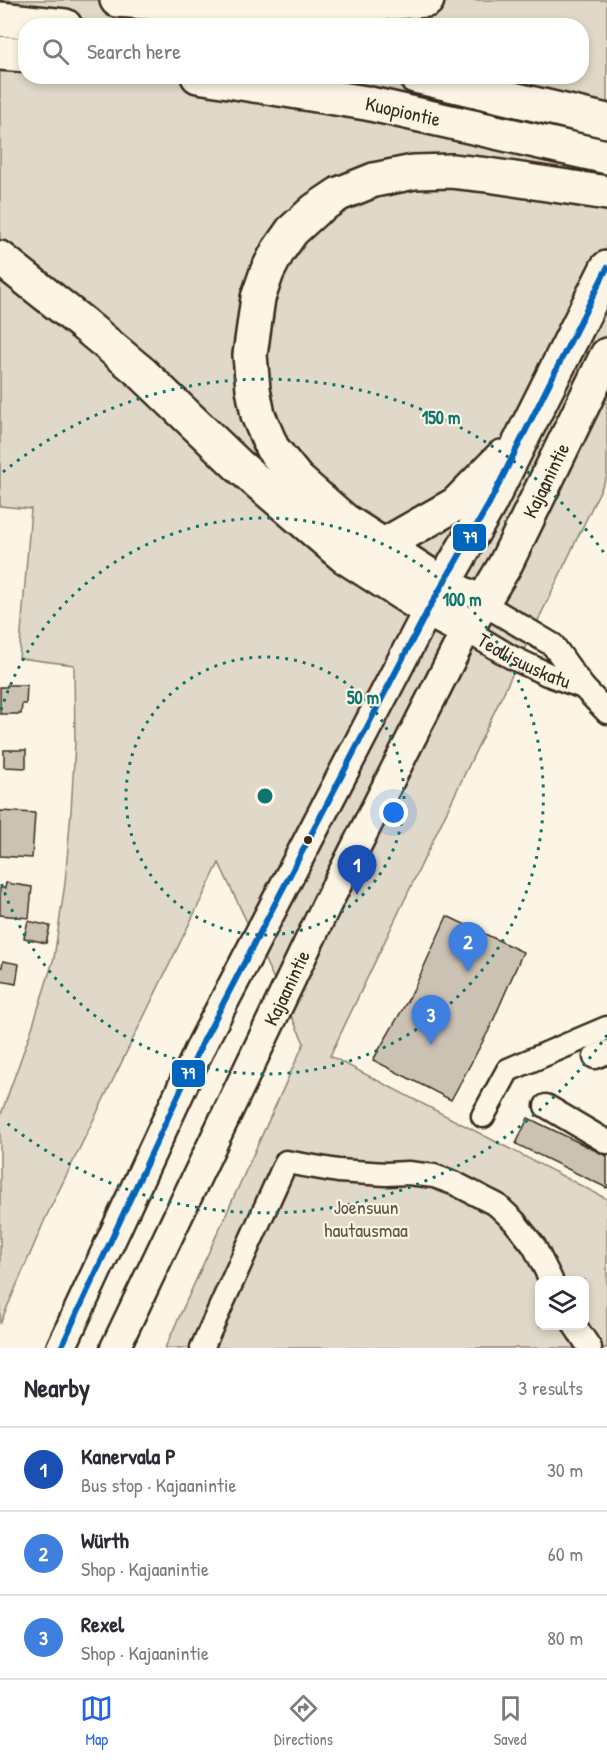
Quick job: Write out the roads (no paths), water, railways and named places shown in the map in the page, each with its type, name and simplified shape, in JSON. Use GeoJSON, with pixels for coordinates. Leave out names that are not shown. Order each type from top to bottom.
{"type":"FeatureCollection","features":[{"type":"Feature","properties":{"kind":"highway"},"geometry":{"type":"LineString","coordinates":[[117,0],[236,8],[297,8],[427,0]]}},
{"type":"Feature","properties":{"kind":"highway"},"geometry":{"type":"LineString","coordinates":[[0,19],[18,21]]}},
{"type":"Feature","properties":{"kind":"highway"},"geometry":{"type":"LineString","coordinates":[[0,53],[18,54]]}},
{"type":"Feature","properties":{"kind":"highway","name":"Kuopiontie"},"geometry":{"type":"LineString","coordinates":[[248,84],[366,103],[607,157]]}},
{"type":"Feature","properties":{"kind":"highway","name":"Kuopiontie"},"geometry":{"type":"LineString","coordinates":[[449,84],[607,121]]}},
{"type":"Feature","properties":{"kind":"highway"},"geometry":{"type":"LineString","coordinates":[[435,597],[384,545],[344,520],[297,479],[272,448],[258,415],[250,356],[258,298],[267,272],[292,231],[315,210],[339,194],[374,180],[414,172],[451,171],[607,193]]}},
{"type":"Feature","properties":{"kind":"highway"},"geometry":{"type":"LineString","coordinates":[[0,258],[142,373],[238,465],[344,556],[474,616]]}},
{"type":"Feature","properties":{"kind":"highway","name":"Kajaanintie"},"geometry":{"type":"LineString","coordinates":[[435,597],[489,504],[607,268]]}},
{"type":"Feature","properties":{"kind":"highway","name":"Kajaanintie"},"geometry":{"type":"LineString","coordinates":[[474,616],[505,566],[607,356]]}},
{"type":"Feature","properties":{"kind":"highway"},"geometry":{"type":"LineString","coordinates":[[384,545],[456,504],[525,434]]}},
{"type":"Feature","properties":{"kind":"main road","name":"Kajaanintie"},"geometry":{"type":"LineString","coordinates":[[61,1348],[203,1042],[435,597]]}},
{"type":"Feature","properties":{"kind":"main road","name":"Kajaanintie"},"geometry":{"type":"LineString","coordinates":[[115,1348],[326,906],[474,616]]}},
{"type":"Feature","properties":{"kind":"street","name":"Teollisuuskatu"},"geometry":{"type":"LineString","coordinates":[[474,616],[511,657],[547,674],[583,687]]}},
{"type":"Feature","properties":{"kind":"street","name":"Teollisuuskatu"},"geometry":{"type":"LineString","coordinates":[[474,616],[553,645],[583,687],[607,712]]}},
{"type":"Feature","properties":{"kind":"street"},"geometry":{"type":"LineString","coordinates":[[483,1116],[508,1070],[607,1028]]}},
{"type":"Feature","properties":{"kind":"street"},"geometry":{"type":"LineString","coordinates":[[546,1106],[607,1142]]}},
{"type":"Feature","properties":{"kind":"street"},"geometry":{"type":"LineString","coordinates":[[202,1348],[286,1162],[338,1171],[434,1176],[456,1184],[497,1205],[514,1221],[534,1246],[549,1276]]}},
{"type":"Feature","properties":{"kind":"street"},"geometry":{"type":"LineString","coordinates":[[578,1330],[590,1348]]}},
{"type":"Feature","properties":{"kind":"place","name":"Kanervala P"},"geometry":{"type":"Point","coordinates":[357,895]}},
{"type":"Feature","properties":{"kind":"place","name":"Würth"},"geometry":{"type":"Point","coordinates":[468,972]}},
{"type":"Feature","properties":{"kind":"place","name":"Rexel"},"geometry":{"type":"Point","coordinates":[431,1045]}},
{"type":"Feature","properties":{"kind":"park label","name":"Joensuun hautausmaa"},"geometry":{"type":"Point","coordinates":[366,1218]}}]}
